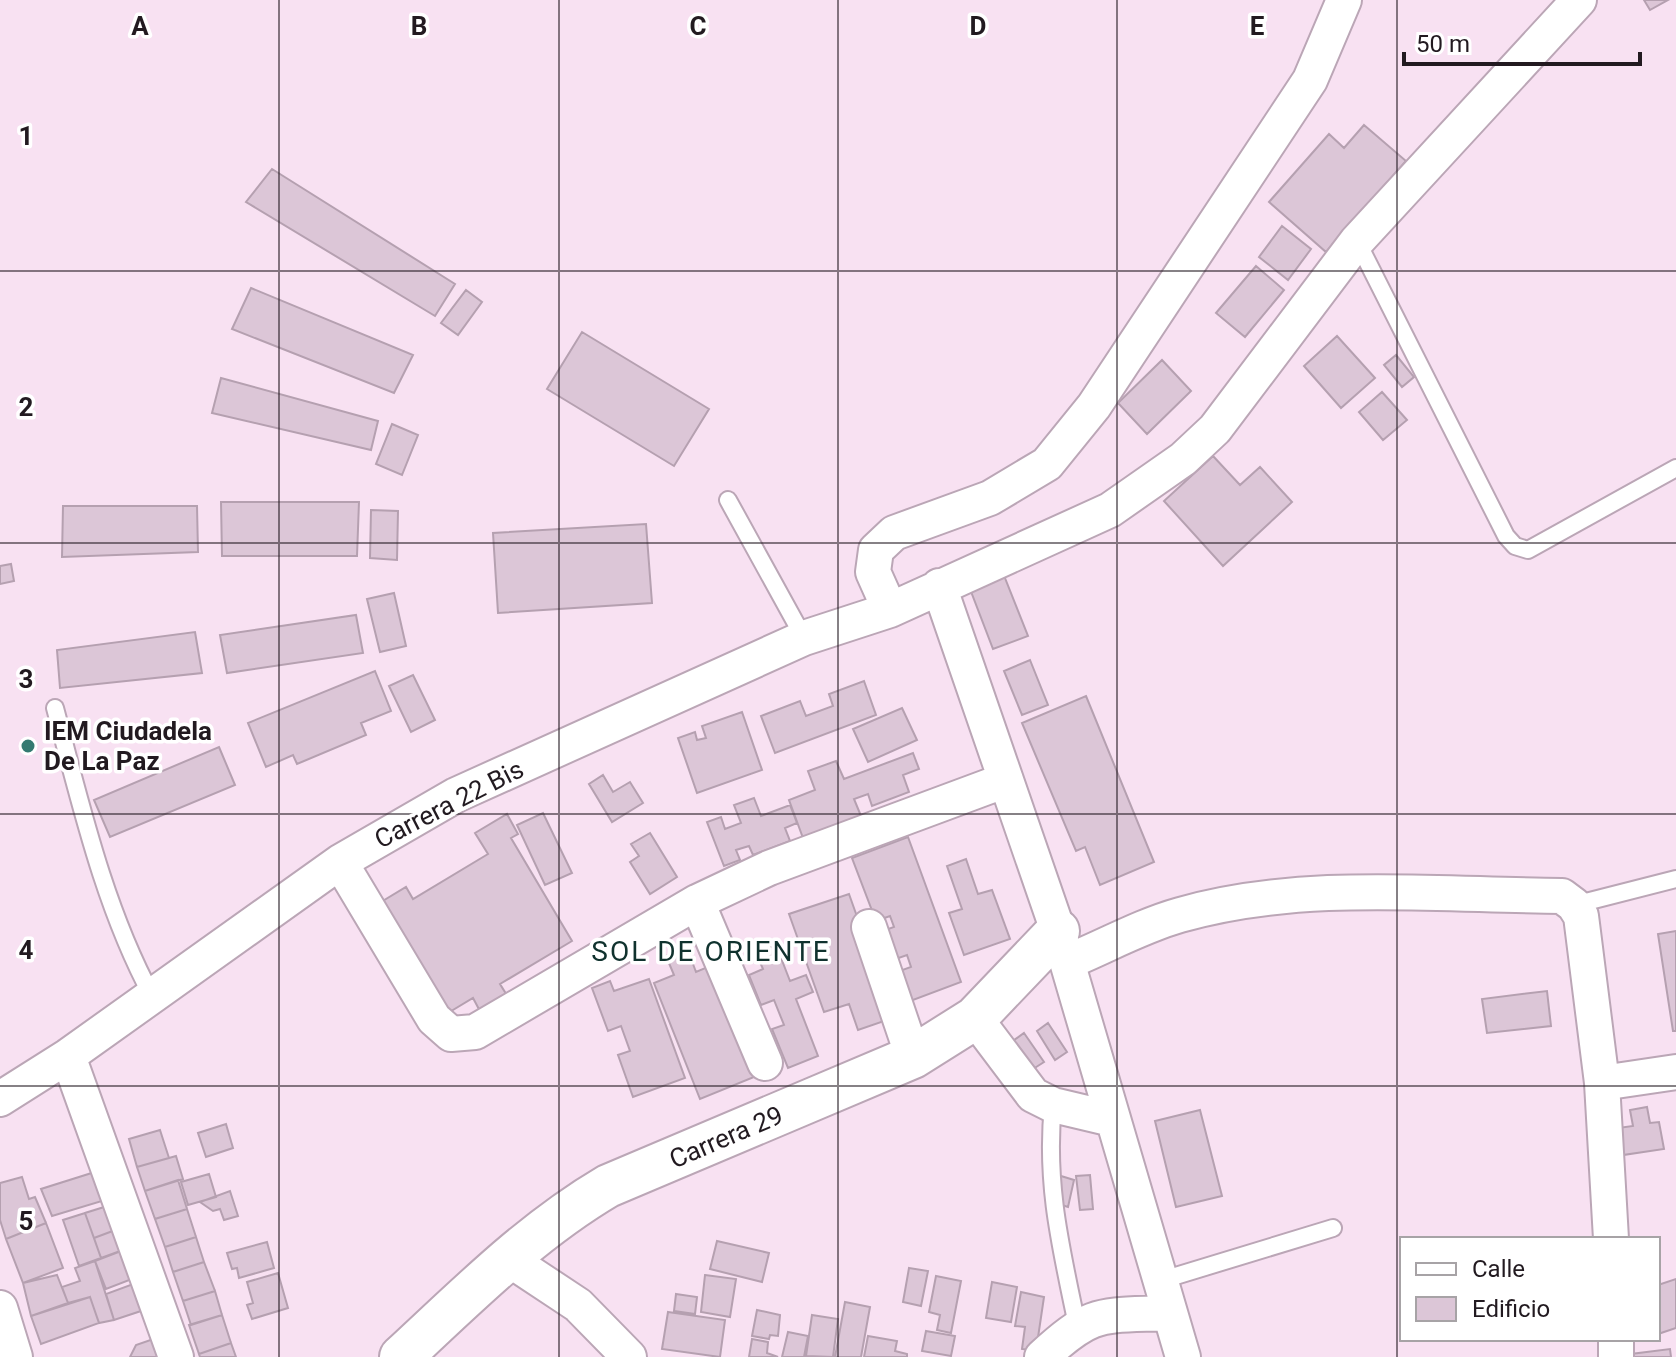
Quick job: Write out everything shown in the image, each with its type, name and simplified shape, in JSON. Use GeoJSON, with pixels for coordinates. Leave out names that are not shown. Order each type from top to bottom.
{"type":"FeatureCollection","features":[{"type":"Feature","properties":{"kind":"street"},"geometry":{"type":"LineString","coordinates":[[890,610],[873,572],[876,550],[894,533],[990,498],[1047,464],[1094,406],[1310,80],[1344,0]]}},
{"type":"Feature","properties":{"kind":"street","name":"Carrera 22 Bis"},"geometry":{"type":"LineString","coordinates":[[0,1099],[68,1056],[340,862],[456,795],[804,638],[890,610],[1110,510],[1183,459],[1215,429],[1357,241],[1579,0]]}},
{"type":"Feature","properties":{"kind":"street"},"geometry":{"type":"LineString","coordinates":[[939,586],[1062,946],[1183,1357]]}},
{"type":"Feature","properties":{"kind":"street"},"geometry":{"type":"LineString","coordinates":[[340,862],[434,1019],[451,1034],[475,1032],[697,902],[769,868],[1006,780]]}},
{"type":"Feature","properties":{"kind":"street"},"geometry":{"type":"LineString","coordinates":[[1062,946],[1227,905],[1310,894],[1562,896],[1574,905],[1581,916],[1602,1083],[1611,1237]]}},
{"type":"Feature","properties":{"kind":"street"},"geometry":{"type":"LineString","coordinates":[[697,902],[765,1063]]}},
{"type":"Feature","properties":{"kind":"street"},"geometry":{"type":"LineString","coordinates":[[869,927],[913,1057]]}},
{"type":"Feature","properties":{"kind":"street","name":"Carrera 29"},"geometry":{"type":"LineString","coordinates":[[401,1357],[515,1263],[579,1222],[917,1065],[977,1022],[1062,946]]}},
{"type":"Feature","properties":{"kind":"street"},"geometry":{"type":"LineString","coordinates":[[977,1022],[1022,1083],[1053,1105],[1112,1119]]}},
{"type":"Feature","properties":{"kind":"street","name":"Carrera 29"},"geometry":{"type":"LineString","coordinates":[[425,1357],[565,1211],[608,1186],[913,1057],[977,1022]]}},
{"type":"Feature","properties":{"kind":"street"},"geometry":{"type":"LineString","coordinates":[[68,1056],[176,1357]]}},
{"type":"Feature","properties":{"kind":"street"},"geometry":{"type":"LineString","coordinates":[[1602,1083],[1676,1072]]}},
{"type":"Feature","properties":{"kind":"street"},"geometry":{"type":"LineString","coordinates":[[515,1263],[578,1305],[629,1357]]}},
{"type":"Feature","properties":{"kind":"street"},"geometry":{"type":"LineString","coordinates":[[1042,1357],[1077,1325],[1163,1297]]}},
{"type":"Feature","properties":{"kind":"street"},"geometry":{"type":"LineString","coordinates":[[0,1308],[15,1357]]}},
{"type":"Feature","properties":{"kind":"lane"},"geometry":{"type":"LineString","coordinates":[[1357,241],[1506,536],[1515,546],[1528,550],[1676,468]]}},
{"type":"Feature","properties":{"kind":"lane"},"geometry":{"type":"LineString","coordinates":[[728,500],[804,638]]}},
{"type":"Feature","properties":{"kind":"lane"},"geometry":{"type":"LineString","coordinates":[[55,708],[90,836],[127,950],[152,996]]}},
{"type":"Feature","properties":{"kind":"lane"},"geometry":{"type":"LineString","coordinates":[[1574,905],[1676,879]]}},
{"type":"Feature","properties":{"kind":"lane"},"geometry":{"type":"LineString","coordinates":[[1053,1105],[1048,1156],[1058,1237],[1077,1325]]}},
{"type":"Feature","properties":{"kind":"lane"},"geometry":{"type":"LineString","coordinates":[[1163,1297],[1333,1228]]}},
{"type":"Feature","properties":{"kind":"building"},"geometry":{"type":"Polygon","coordinates":[[[1644,0],[1668,0],[1650,10],[1644,0]]]}},
{"type":"Feature","properties":{"kind":"building"},"geometry":{"type":"Polygon","coordinates":[[[1364,125],[1406,161],[1326,252],[1269,202],[1329,134],[1344,148],[1364,125]]]}},
{"type":"Feature","properties":{"kind":"building"},"geometry":{"type":"Polygon","coordinates":[[[272,169],[455,284],[435,316],[246,202],[272,169]]]}},
{"type":"Feature","properties":{"kind":"building"},"geometry":{"type":"Polygon","coordinates":[[[1282,226],[1311,249],[1288,280],[1259,257],[1282,226]]]}},
{"type":"Feature","properties":{"kind":"building"},"geometry":{"type":"Polygon","coordinates":[[[1256,266],[1284,290],[1245,337],[1216,313],[1256,266]]]}},
{"type":"Feature","properties":{"kind":"building"},"geometry":{"type":"Polygon","coordinates":[[[251,288],[413,355],[394,393],[232,329],[251,288]]]}},
{"type":"Feature","properties":{"kind":"building"},"geometry":{"type":"Polygon","coordinates":[[[466,290],[482,302],[458,335],[441,323],[466,290]]]}},
{"type":"Feature","properties":{"kind":"building"},"geometry":{"type":"Polygon","coordinates":[[[582,332],[709,409],[674,466],[547,389],[582,332]]]}},
{"type":"Feature","properties":{"kind":"building"},"geometry":{"type":"Polygon","coordinates":[[[1337,336],[1375,378],[1341,408],[1304,366],[1337,336]]]}},
{"type":"Feature","properties":{"kind":"building"},"geometry":{"type":"Polygon","coordinates":[[[1396,355],[1414,377],[1402,387],[1384,365],[1396,355]]]}},
{"type":"Feature","properties":{"kind":"building"},"geometry":{"type":"Polygon","coordinates":[[[1162,360],[1191,391],[1147,434],[1118,403],[1162,360]]]}},
{"type":"Feature","properties":{"kind":"building"},"geometry":{"type":"Polygon","coordinates":[[[221,378],[378,421],[371,450],[212,413],[221,378]]]}},
{"type":"Feature","properties":{"kind":"building"},"geometry":{"type":"Polygon","coordinates":[[[1382,392],[1407,420],[1383,440],[1359,412],[1382,392]]]}},
{"type":"Feature","properties":{"kind":"building"},"geometry":{"type":"Polygon","coordinates":[[[392,424],[418,435],[402,475],[376,464],[392,424]]]}},
{"type":"Feature","properties":{"kind":"building"},"geometry":{"type":"Polygon","coordinates":[[[1213,456],[1240,485],[1260,467],[1292,502],[1223,566],[1164,501],[1213,456]]]}},
{"type":"Feature","properties":{"kind":"building"},"geometry":{"type":"Polygon","coordinates":[[[221,502],[359,502],[357,556],[222,556],[221,502]]]}},
{"type":"Feature","properties":{"kind":"building"},"geometry":{"type":"Polygon","coordinates":[[[63,506],[197,506],[198,552],[62,557],[63,506]]]}},
{"type":"Feature","properties":{"kind":"building"},"geometry":{"type":"Polygon","coordinates":[[[371,510],[398,511],[397,560],[370,558],[371,510]]]}},
{"type":"Feature","properties":{"kind":"building"},"geometry":{"type":"Polygon","coordinates":[[[646,524],[652,603],[498,613],[493,533],[646,524]]]}},
{"type":"Feature","properties":{"kind":"building"},"geometry":{"type":"Polygon","coordinates":[[[11,564],[14,581],[0,584],[0,566],[11,564]]]}},
{"type":"Feature","properties":{"kind":"building"},"geometry":{"type":"Polygon","coordinates":[[[1001,568],[1028,636],[993,649],[967,581],[1001,568]]]}},
{"type":"Feature","properties":{"kind":"building"},"geometry":{"type":"Polygon","coordinates":[[[394,593],[406,646],[380,652],[367,599],[394,593]]]}},
{"type":"Feature","properties":{"kind":"building"},"geometry":{"type":"Polygon","coordinates":[[[356,615],[363,653],[227,673],[220,635],[356,615]]]}},
{"type":"Feature","properties":{"kind":"building"},"geometry":{"type":"Polygon","coordinates":[[[195,632],[202,673],[60,688],[57,650],[195,632]]]}},
{"type":"Feature","properties":{"kind":"building"},"geometry":{"type":"Polygon","coordinates":[[[1030,660],[1048,705],[1022,715],[1004,671],[1030,660]]]}},
{"type":"Feature","properties":{"kind":"building"},"geometry":{"type":"Polygon","coordinates":[[[375,671],[391,711],[361,723],[366,735],[297,764],[293,755],[266,767],[248,723],[375,671]]]}},
{"type":"Feature","properties":{"kind":"building"},"geometry":{"type":"Polygon","coordinates":[[[413,675],[435,720],[411,732],[389,686],[413,675]]]}},
{"type":"Feature","properties":{"kind":"building"},"geometry":{"type":"Polygon","coordinates":[[[864,681],[876,715],[775,753],[761,716],[800,701],[806,716],[833,706],[829,694],[864,681]]]}},
{"type":"Feature","properties":{"kind":"building"},"geometry":{"type":"Polygon","coordinates":[[[1086,696],[1154,862],[1100,885],[1085,847],[1076,851],[1022,723],[1086,696]]]}},
{"type":"Feature","properties":{"kind":"building"},"geometry":{"type":"Polygon","coordinates":[[[902,708],[917,740],[868,762],[853,729],[902,708]]]}},
{"type":"Feature","properties":{"kind":"building"},"geometry":{"type":"Polygon","coordinates":[[[742,712],[762,770],[697,793],[678,738],[695,732],[697,740],[706,738],[702,726],[742,712]]]}},
{"type":"Feature","properties":{"kind":"building"},"geometry":{"type":"Polygon","coordinates":[[[219,747],[235,785],[110,837],[94,800],[219,747]]]}},
{"type":"Feature","properties":{"kind":"building"},"geometry":{"type":"Polygon","coordinates":[[[913,753],[919,769],[903,775],[909,792],[872,806],[868,794],[854,799],[861,816],[803,838],[789,800],[815,790],[808,771],[836,761],[844,779],[913,753]]]}},
{"type":"Feature","properties":{"kind":"building"},"geometry":{"type":"Polygon","coordinates":[[[603,775],[613,792],[630,782],[643,803],[612,822],[589,784],[603,775]]]}},
{"type":"Feature","properties":{"kind":"building"},"geometry":{"type":"Polygon","coordinates":[[[754,798],[761,816],[790,805],[797,823],[785,828],[790,841],[753,855],[749,846],[736,850],[740,860],[724,866],[707,822],[721,817],[725,829],[741,823],[734,805],[754,798]]]}},
{"type":"Feature","properties":{"kind":"building"},"geometry":{"type":"Polygon","coordinates":[[[543,813],[572,873],[545,885],[517,825],[543,813]]]}},
{"type":"Feature","properties":{"kind":"building"},"geometry":{"type":"Polygon","coordinates":[[[507,814],[518,834],[511,838],[572,941],[500,984],[508,997],[481,1013],[473,998],[448,1013],[381,902],[406,887],[413,899],[488,854],[475,833],[507,814]]]}},
{"type":"Feature","properties":{"kind":"building"},"geometry":{"type":"Polygon","coordinates":[[[650,833],[677,877],[650,894],[630,862],[639,856],[631,844],[650,833]]]}},
{"type":"Feature","properties":{"kind":"building"},"geometry":{"type":"Polygon","coordinates":[[[908,837],[961,982],[905,1003],[894,973],[911,967],[907,955],[890,961],[880,932],[894,927],[890,916],[876,921],[852,858],[908,837]]]}},
{"type":"Feature","properties":{"kind":"building"},"geometry":{"type":"Polygon","coordinates":[[[966,859],[978,894],[992,890],[1010,939],[964,955],[949,913],[962,909],[947,866],[966,859]]]}},
{"type":"Feature","properties":{"kind":"building"},"geometry":{"type":"Polygon","coordinates":[[[849,894],[893,1018],[858,1030],[849,1004],[824,1012],[789,914],[849,894]]]}},
{"type":"Feature","properties":{"kind":"building"},"geometry":{"type":"Polygon","coordinates":[[[1676,931],[1676,1031],[1673,1031],[1658,934],[1676,931]]]}},
{"type":"Feature","properties":{"kind":"building"},"geometry":{"type":"Polygon","coordinates":[[[776,945],[790,981],[806,975],[813,992],[796,999],[818,1056],[788,1068],[772,1029],[784,1025],[774,1000],[761,1005],[749,975],[763,969],[756,953],[776,945]]]}},
{"type":"Feature","properties":{"kind":"building"},"geometry":{"type":"Polygon","coordinates":[[[687,948],[696,972],[715,964],[759,1075],[700,1099],[654,983],[674,975],[666,956],[687,948]]]}},
{"type":"Feature","properties":{"kind":"building"},"geometry":{"type":"Polygon","coordinates":[[[649,979],[685,1078],[633,1097],[618,1055],[630,1051],[621,1026],[608,1031],[592,988],[610,981],[614,991],[649,979]]]}},
{"type":"Feature","properties":{"kind":"building"},"geometry":{"type":"Polygon","coordinates":[[[1547,991],[1551,1026],[1487,1033],[1482,999],[1547,991]]]}},
{"type":"Feature","properties":{"kind":"building"},"geometry":{"type":"Polygon","coordinates":[[[1048,1023],[1067,1052],[1055,1060],[1037,1031],[1048,1023]]]}},
{"type":"Feature","properties":{"kind":"building"},"geometry":{"type":"Polygon","coordinates":[[[1024,1033],[1044,1062],[1030,1071],[1010,1043],[1024,1033]]]}},
{"type":"Feature","properties":{"kind":"building"},"geometry":{"type":"Polygon","coordinates":[[[1647,1107],[1650,1123],[1659,1122],[1664,1149],[1623,1155],[1618,1128],[1633,1126],[1630,1110],[1647,1107]]]}},
{"type":"Feature","properties":{"kind":"building"},"geometry":{"type":"Polygon","coordinates":[[[1200,1110],[1222,1196],[1176,1207],[1155,1121],[1200,1110]]]}},
{"type":"Feature","properties":{"kind":"building"},"geometry":{"type":"Polygon","coordinates":[[[226,1124],[233,1148],[206,1157],[198,1133],[226,1124]]]}},
{"type":"Feature","properties":{"kind":"building"},"geometry":{"type":"Polygon","coordinates":[[[160,1130],[169,1158],[137,1167],[129,1139],[160,1130]]]}},
{"type":"Feature","properties":{"kind":"building"},"geometry":{"type":"Polygon","coordinates":[[[176,1156],[183,1179],[145,1191],[137,1167],[176,1156]]]}},
{"type":"Feature","properties":{"kind":"building"},"geometry":{"type":"Polygon","coordinates":[[[98,1171],[112,1198],[52,1216],[41,1189],[98,1171]]]}},
{"type":"Feature","properties":{"kind":"building"},"geometry":{"type":"Polygon","coordinates":[[[209,1174],[216,1197],[188,1205],[181,1182],[209,1174]]]}},
{"type":"Feature","properties":{"kind":"building"},"geometry":{"type":"Polygon","coordinates":[[[1090,1175],[1093,1209],[1080,1210],[1076,1176],[1090,1175]]]}},
{"type":"Feature","properties":{"kind":"building"},"geometry":{"type":"Polygon","coordinates":[[[1061,1176],[1074,1180],[1068,1207],[1055,1203],[1061,1176]]]}},
{"type":"Feature","properties":{"kind":"building"},"geometry":{"type":"Polygon","coordinates":[[[22,1177],[29,1199],[35,1197],[46,1223],[6,1239],[0,1220],[0,1183],[22,1177]]]}},
{"type":"Feature","properties":{"kind":"building"},"geometry":{"type":"Polygon","coordinates":[[[178,1180],[187,1209],[155,1219],[145,1191],[178,1180]]]}},
{"type":"Feature","properties":{"kind":"building"},"geometry":{"type":"Polygon","coordinates":[[[230,1191],[238,1216],[224,1220],[220,1209],[213,1211],[200,1202],[230,1191]]]}},
{"type":"Feature","properties":{"kind":"building"},"geometry":{"type":"Polygon","coordinates":[[[120,1202],[126,1226],[94,1238],[85,1213],[120,1202]]]}},
{"type":"Feature","properties":{"kind":"building"},"geometry":{"type":"Polygon","coordinates":[[[187,1209],[196,1237],[165,1247],[155,1219],[187,1209]]]}},
{"type":"Feature","properties":{"kind":"building"},"geometry":{"type":"Polygon","coordinates":[[[85,1213],[101,1258],[79,1266],[63,1220],[85,1213]]]}},
{"type":"Feature","properties":{"kind":"building"},"geometry":{"type":"Polygon","coordinates":[[[46,1223],[63,1268],[23,1283],[6,1239],[46,1223]]]}},
{"type":"Feature","properties":{"kind":"building"},"geometry":{"type":"Polygon","coordinates":[[[126,1226],[134,1246],[101,1258],[94,1238],[126,1226]]]}},
{"type":"Feature","properties":{"kind":"building"},"geometry":{"type":"Polygon","coordinates":[[[196,1237],[204,1262],[173,1272],[165,1247],[196,1237]]]}},
{"type":"Feature","properties":{"kind":"building"},"geometry":{"type":"Polygon","coordinates":[[[717,1241],[769,1253],[762,1282],[710,1269],[717,1241]]]}},
{"type":"Feature","properties":{"kind":"building"},"geometry":{"type":"Polygon","coordinates":[[[267,1242],[274,1268],[239,1278],[237,1268],[232,1269],[227,1253],[267,1242]]]}},
{"type":"Feature","properties":{"kind":"building"},"geometry":{"type":"Polygon","coordinates":[[[134,1246],[145,1274],[106,1289],[95,1261],[134,1246]]]}},
{"type":"Feature","properties":{"kind":"building"},"geometry":{"type":"Polygon","coordinates":[[[95,1261],[114,1320],[99,1323],[90,1297],[68,1303],[62,1287],[80,1281],[75,1268],[95,1261]]]}},
{"type":"Feature","properties":{"kind":"building"},"geometry":{"type":"Polygon","coordinates":[[[204,1262],[215,1291],[183,1301],[173,1272],[204,1262]]]}},
{"type":"Feature","properties":{"kind":"building"},"geometry":{"type":"Polygon","coordinates":[[[909,1268],[928,1271],[921,1306],[903,1302],[909,1268]]]}},
{"type":"Feature","properties":{"kind":"building"},"geometry":{"type":"Polygon","coordinates":[[[278,1273],[288,1308],[252,1319],[247,1305],[253,1303],[247,1282],[278,1273]]]}},
{"type":"Feature","properties":{"kind":"building"},"geometry":{"type":"Polygon","coordinates":[[[57,1275],[68,1303],[31,1316],[23,1283],[57,1275]]]}},
{"type":"Feature","properties":{"kind":"building"},"geometry":{"type":"Polygon","coordinates":[[[705,1275],[736,1279],[730,1317],[701,1312],[705,1275]]]}},
{"type":"Feature","properties":{"kind":"building"},"geometry":{"type":"Polygon","coordinates":[[[936,1276],[961,1281],[951,1333],[937,1330],[940,1315],[929,1312],[936,1276]]]}},
{"type":"Feature","properties":{"kind":"building"},"geometry":{"type":"Polygon","coordinates":[[[1676,1279],[1676,1328],[1660,1333],[1660,1284],[1676,1279]]]}},
{"type":"Feature","properties":{"kind":"building"},"geometry":{"type":"Polygon","coordinates":[[[144,1280],[153,1307],[114,1320],[106,1294],[144,1280]]]}},
{"type":"Feature","properties":{"kind":"building"},"geometry":{"type":"Polygon","coordinates":[[[992,1282],[1017,1287],[1011,1322],[986,1318],[992,1282]]]}},
{"type":"Feature","properties":{"kind":"building"},"geometry":{"type":"Polygon","coordinates":[[[215,1291],[222,1315],[191,1325],[183,1301],[215,1291]]]}},
{"type":"Feature","properties":{"kind":"building"},"geometry":{"type":"Polygon","coordinates":[[[1021,1292],[1044,1297],[1036,1351],[1022,1349],[1025,1327],[1015,1326],[1021,1292]]]}},
{"type":"Feature","properties":{"kind":"building"},"geometry":{"type":"Polygon","coordinates":[[[676,1294],[697,1297],[695,1314],[674,1311],[676,1294]]]}},
{"type":"Feature","properties":{"kind":"building"},"geometry":{"type":"Polygon","coordinates":[[[90,1297],[99,1323],[41,1344],[31,1316],[90,1297]]]}},
{"type":"Feature","properties":{"kind":"building"},"geometry":{"type":"Polygon","coordinates":[[[845,1302],[870,1307],[861,1357],[835,1357],[845,1302]]]}},
{"type":"Feature","properties":{"kind":"building"},"geometry":{"type":"Polygon","coordinates":[[[757,1310],[780,1315],[778,1336],[770,1335],[769,1339],[752,1336],[757,1310]]]}},
{"type":"Feature","properties":{"kind":"building"},"geometry":{"type":"Polygon","coordinates":[[[668,1312],[725,1320],[720,1357],[662,1349],[668,1312]]]}},
{"type":"Feature","properties":{"kind":"building"},"geometry":{"type":"Polygon","coordinates":[[[222,1315],[231,1343],[199,1354],[189,1325],[222,1315]]]}},
{"type":"Feature","properties":{"kind":"building"},"geometry":{"type":"Polygon","coordinates":[[[812,1315],[838,1319],[833,1357],[806,1356],[812,1315]]]}},
{"type":"Feature","properties":{"kind":"building"},"geometry":{"type":"Polygon","coordinates":[[[926,1331],[955,1336],[951,1356],[922,1351],[926,1331]]]}},
{"type":"Feature","properties":{"kind":"building"},"geometry":{"type":"Polygon","coordinates":[[[788,1332],[808,1336],[804,1357],[782,1357],[788,1332]]]}},
{"type":"Feature","properties":{"kind":"building"},"geometry":{"type":"Polygon","coordinates":[[[162,1336],[169,1357],[130,1357],[136,1345],[162,1336]]]}},
{"type":"Feature","properties":{"kind":"building"},"geometry":{"type":"Polygon","coordinates":[[[868,1336],[897,1341],[895,1351],[907,1354],[907,1357],[864,1357],[868,1336]]]}},
{"type":"Feature","properties":{"kind":"building"},"geometry":{"type":"Polygon","coordinates":[[[752,1339],[768,1342],[767,1353],[778,1357],[749,1357],[752,1339]]]}},
{"type":"Feature","properties":{"kind":"building"},"geometry":{"type":"Polygon","coordinates":[[[231,1343],[236,1357],[200,1357],[199,1354],[231,1343]]]}},
{"type":"Feature","properties":{"kind":"building"},"geometry":{"type":"Polygon","coordinates":[[[1670,1349],[1671,1357],[1623,1357],[1623,1355],[1670,1349]]]}},
{"type":"Feature","properties":{"kind":"place","name":"IEM Ciudadela De La Paz"},"geometry":{"type":"Point","coordinates":[28,746]}},
{"type":"Feature","properties":{"kind":"district","name":"SOL DE ORIENTE"},"geometry":{"type":"Point","coordinates":[711,951]}}]}
